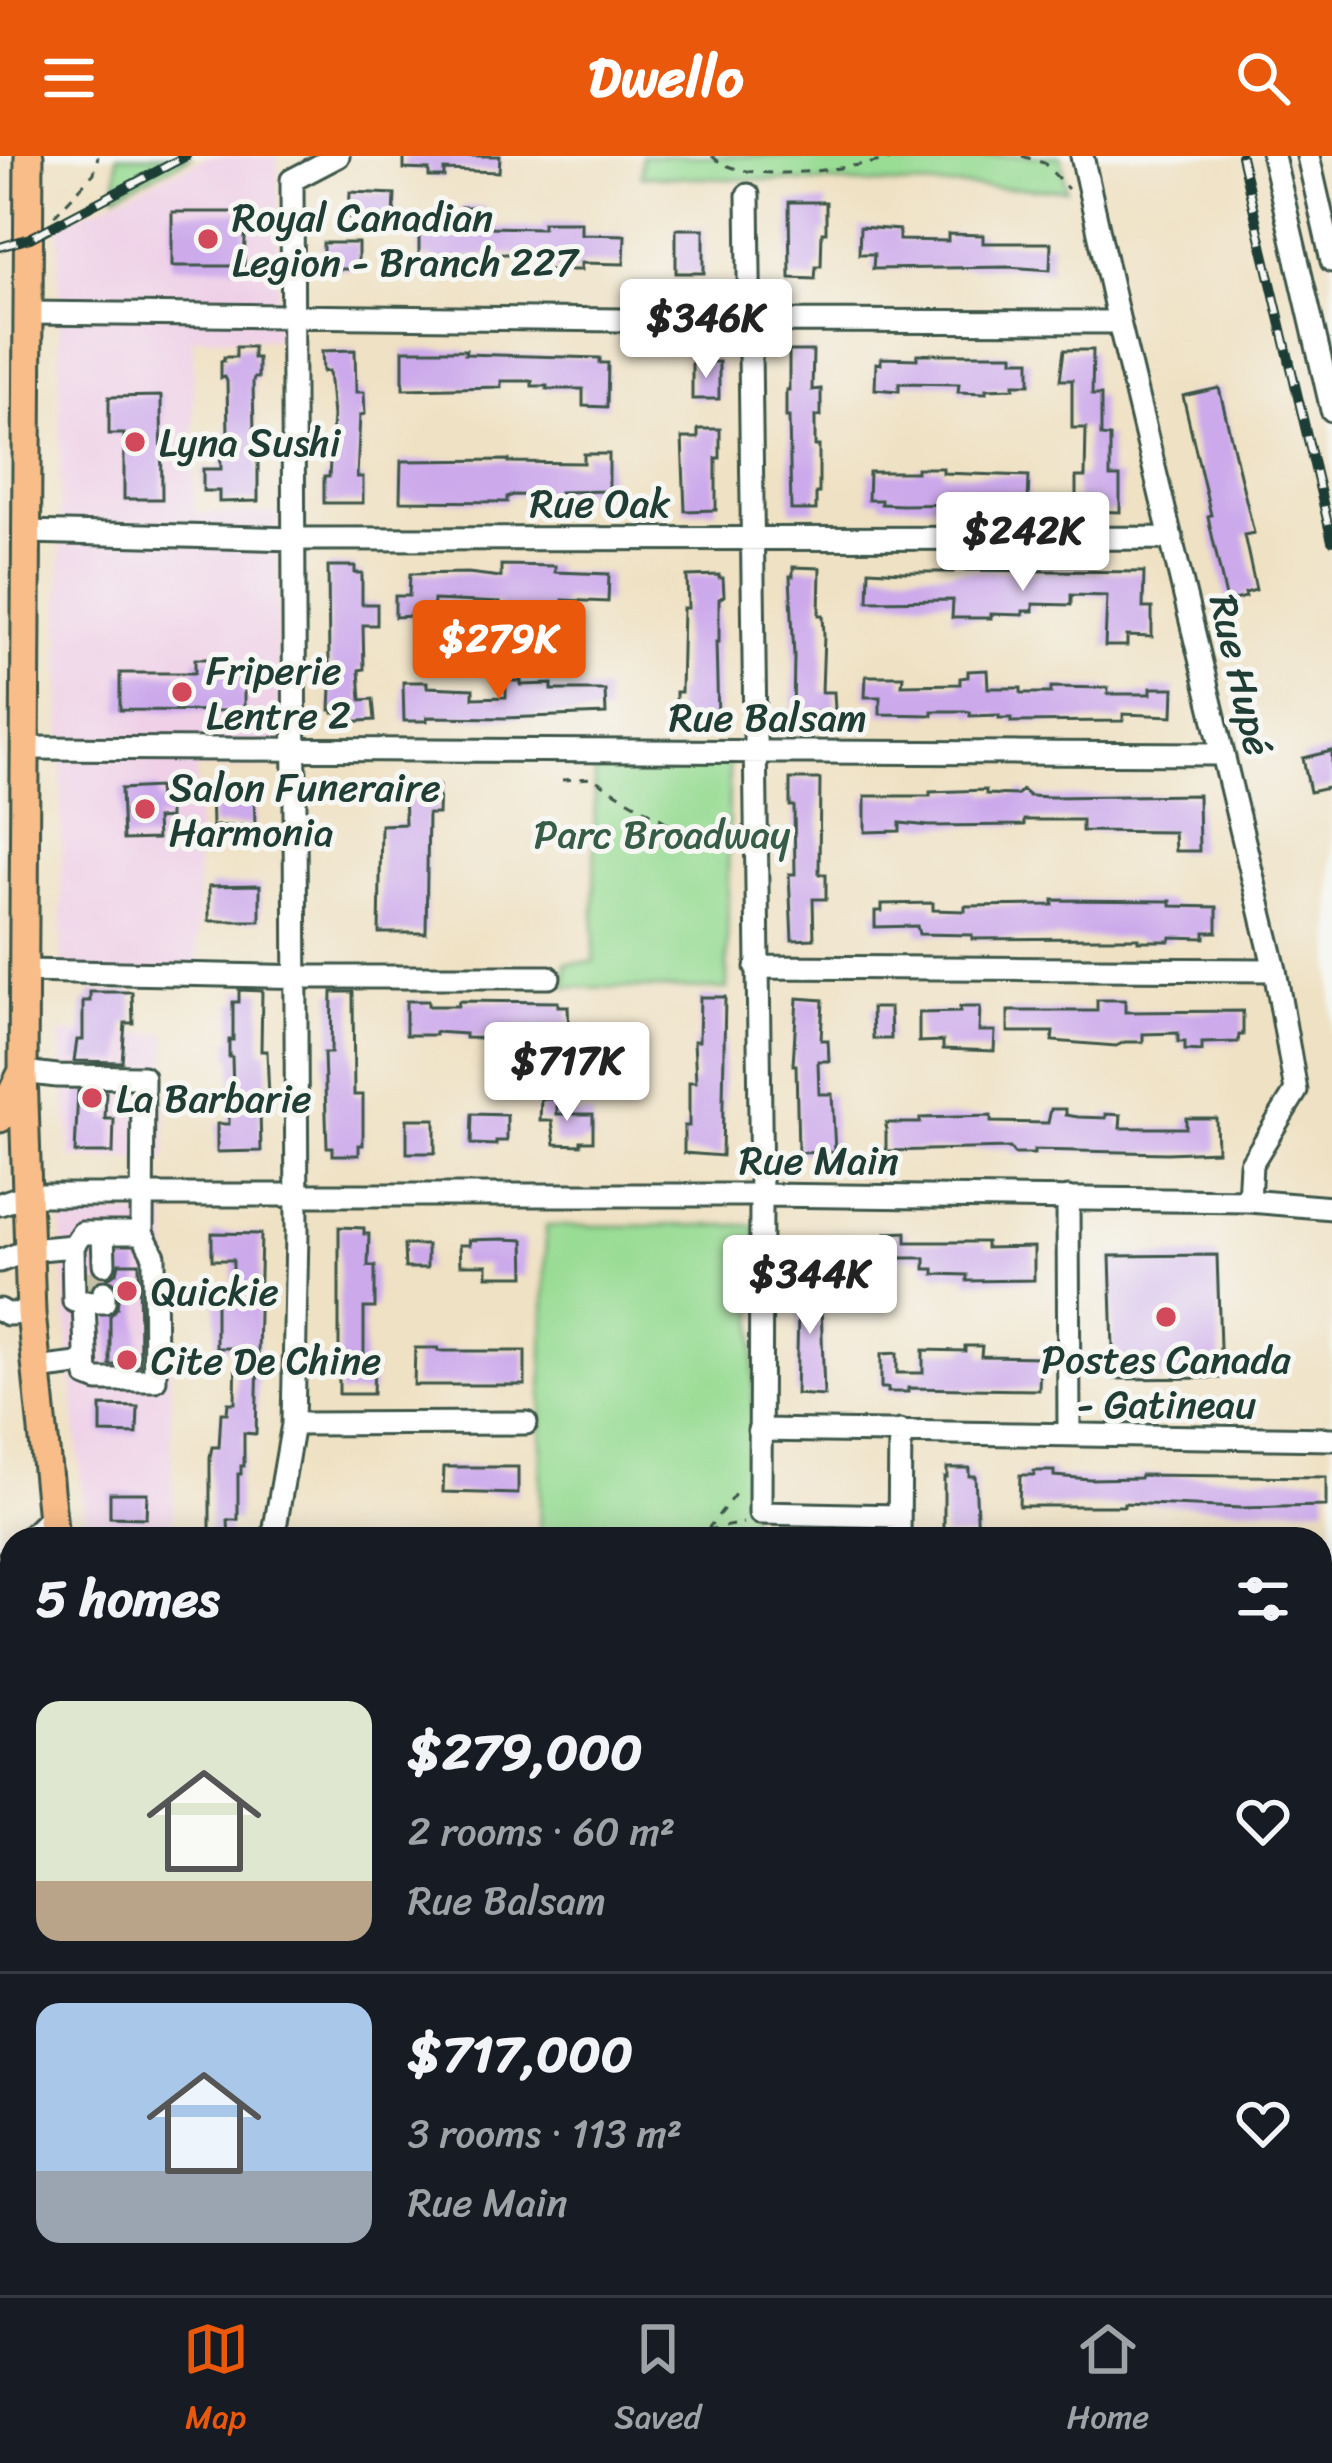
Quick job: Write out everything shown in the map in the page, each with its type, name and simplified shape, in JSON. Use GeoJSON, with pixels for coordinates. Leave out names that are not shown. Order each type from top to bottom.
{"type":"FeatureCollection","features":[{"type":"Feature","properties":{"kind":"main road"},"geometry":{"type":"LineString","coordinates":[[29,156],[23,1072],[14,1200],[29,1250],[9,1315],[36,1369],[53,1527]]}},
{"type":"Feature","properties":{"kind":"main road"},"geometry":{"type":"LineString","coordinates":[[0,1118],[23,1072]]}},
{"type":"Feature","properties":{"kind":"street"},"geometry":{"type":"LineString","coordinates":[[275,1527],[292,1424],[296,1195],[292,180],[338,156]]}},
{"type":"Feature","properties":{"kind":"street","name":"Rue Hupé"},"geometry":{"type":"LineString","coordinates":[[1082,156],[1275,970],[1296,1091],[1251,1164],[1249,1201]]}},
{"type":"Feature","properties":{"kind":"street"},"geometry":{"type":"LineString","coordinates":[[1273,156],[1332,410]]}},
{"type":"Feature","properties":{"kind":"street"},"geometry":{"type":"LineString","coordinates":[[1308,156],[1332,261]]}},
{"type":"Feature","properties":{"kind":"street"},"geometry":{"type":"LineString","coordinates":[[748,195],[761,1195],[760,1513],[899,1527],[900,1431]]}},
{"type":"Feature","properties":{"kind":"street"},"geometry":{"type":"LineString","coordinates":[[29,313],[621,320]]}},
{"type":"Feature","properties":{"kind":"street"},"geometry":{"type":"LineString","coordinates":[[748,321],[1118,322]]}},
{"type":"Feature","properties":{"kind":"street","name":"Rue Oak"},"geometry":{"type":"LineString","coordinates":[[27,532],[294,539],[1172,538]]}},
{"type":"Feature","properties":{"kind":"street","name":"Rue Balsam"},"geometry":{"type":"LineString","coordinates":[[26,748],[1222,754]]}},
{"type":"Feature","properties":{"kind":"street"},"geometry":{"type":"LineString","coordinates":[[756,967],[1275,970]]}},
{"type":"Feature","properties":{"kind":"street"},"geometry":{"type":"LineString","coordinates":[[24,970],[549,976]]}},
{"type":"Feature","properties":{"kind":"street"},"geometry":{"type":"LineString","coordinates":[[23,1072],[143,1077],[142,1233],[154,1256],[155,1380],[87,1376],[92,1297],[74,1301],[89,1237]]}},
{"type":"Feature","properties":{"kind":"street","name":"Rue Main"},"geometry":{"type":"LineString","coordinates":[[0,1184],[14,1200],[143,1195],[1249,1201],[1332,1197]]}},
{"type":"Feature","properties":{"kind":"street"},"geometry":{"type":"LineString","coordinates":[[1068,1198],[1070,1435]]}},
{"type":"Feature","properties":{"kind":"street","name":"Rue Main"},"geometry":{"type":"LineString","coordinates":[[1249,1201],[1332,1208]]}},
{"type":"Feature","properties":{"kind":"street"},"geometry":{"type":"LineString","coordinates":[[0,1261],[89,1237],[142,1233]]}},
{"type":"Feature","properties":{"kind":"street"},"geometry":{"type":"LineString","coordinates":[[89,1237],[97,1264]]}},
{"type":"Feature","properties":{"kind":"street"},"geometry":{"type":"LineString","coordinates":[[36,1369],[86,1363]]}},
{"type":"Feature","properties":{"kind":"street"},"geometry":{"type":"LineString","coordinates":[[292,1424],[526,1424]]}},
{"type":"Feature","properties":{"kind":"street"},"geometry":{"type":"LineString","coordinates":[[759,1430],[1332,1439]]}},
{"type":"Feature","properties":{"kind":"path"},"geometry":{"type":"LineString","coordinates":[[30,224],[54,216],[94,173],[98,156]]}},
{"type":"Feature","properties":{"kind":"path"},"geometry":{"type":"LineString","coordinates":[[712,156],[735,170],[811,173],[910,156]]}},
{"type":"Feature","properties":{"kind":"path"},"geometry":{"type":"LineString","coordinates":[[1022,156],[1044,163],[1073,194],[1092,194]]}},
{"type":"Feature","properties":{"kind":"path"},"geometry":{"type":"LineString","coordinates":[[562,780],[592,778],[671,825]]}},
{"type":"Feature","properties":{"kind":"path"},"geometry":{"type":"LineString","coordinates":[[709,1527],[743,1484],[760,1479]]}},
{"type":"Feature","properties":{"kind":"path"},"geometry":{"type":"LineString","coordinates":[[722,1527],[760,1513]]}},
{"type":"Feature","properties":{"kind":"shaded area"},"geometry":{"type":"Polygon","coordinates":[[[209,156],[278,156],[278,339],[193,337],[195,513],[278,513],[279,767],[197,768],[198,980],[62,984],[59,225],[209,156]]]}},
{"type":"Feature","properties":{"kind":"shaded area"},"geometry":{"type":"Polygon","coordinates":[[[167,1033],[166,1160],[71,1159],[60,1034],[167,1033]]]}},
{"type":"Feature","properties":{"kind":"shaded area"},"geometry":{"type":"Polygon","coordinates":[[[61,1214],[167,1215],[174,1527],[85,1527],[61,1214]]]}},
{"type":"Feature","properties":{"kind":"green space"},"geometry":{"type":"Polygon","coordinates":[[[117,156],[192,156],[116,194],[117,156]]]}},
{"type":"Feature","properties":{"kind":"green space"},"geometry":{"type":"Polygon","coordinates":[[[642,156],[1061,156],[1067,190],[641,176],[642,156]]]}},
{"type":"Feature","properties":{"kind":"green space","name":"Parc Broadway"},"geometry":{"type":"Polygon","coordinates":[[[729,763],[727,989],[566,987],[566,963],[594,962],[595,765],[729,763]]]}},
{"type":"Feature","properties":{"kind":"green space"},"geometry":{"type":"Polygon","coordinates":[[[756,1225],[751,1517],[746,1527],[539,1527],[546,1226],[756,1225]]]}},
{"type":"Feature","properties":{"kind":"building"},"geometry":{"type":"Polygon","coordinates":[[[404,156],[500,156],[499,172],[444,170],[444,177],[429,177],[429,170],[404,169],[404,156]]]}},
{"type":"Feature","properties":{"kind":"building"},"geometry":{"type":"Polygon","coordinates":[[[350,192],[395,194],[394,218],[349,217],[350,192]]]}},
{"type":"Feature","properties":{"kind":"building"},"geometry":{"type":"Polygon","coordinates":[[[789,202],[826,202],[826,232],[822,232],[821,266],[816,266],[815,279],[790,278],[789,202]]]}},
{"type":"Feature","properties":{"kind":"building"},"geometry":{"type":"Polygon","coordinates":[[[461,207],[486,207],[486,227],[543,228],[543,222],[581,222],[581,234],[625,235],[624,264],[581,263],[581,270],[543,270],[543,258],[517,258],[517,254],[486,254],[453,262],[419,257],[419,224],[461,224],[461,207]]]}},
{"type":"Feature","properties":{"kind":"building","name":"Royal Canadian Legion - Branch 227"},"geometry":{"type":"Polygon","coordinates":[[[172,212],[246,212],[244,266],[172,266],[172,212]]]}},
{"type":"Feature","properties":{"kind":"building"},"geometry":{"type":"Polygon","coordinates":[[[860,227],[899,230],[899,240],[948,241],[948,234],[983,235],[983,243],[1051,243],[1050,270],[873,269],[874,254],[859,254],[860,227]]]}},
{"type":"Feature","properties":{"kind":"building"},"geometry":{"type":"Polygon","coordinates":[[[676,229],[704,229],[704,273],[676,273],[676,229]]]}},
{"type":"Feature","properties":{"kind":"building"},"geometry":{"type":"Polygon","coordinates":[[[323,243],[358,243],[358,269],[323,269],[323,243]]]}},
{"type":"Feature","properties":{"kind":"building"},"geometry":{"type":"Polygon","coordinates":[[[236,347],[253,347],[253,358],[258,358],[258,378],[253,381],[258,501],[219,502],[219,491],[203,491],[203,469],[221,469],[220,435],[228,435],[227,381],[221,378],[221,361],[236,357],[236,347]]]}},
{"type":"Feature","properties":{"kind":"building"},"geometry":{"type":"Polygon","coordinates":[[[355,350],[356,392],[364,392],[357,477],[363,477],[363,503],[324,503],[333,416],[322,351],[355,350]]]}},
{"type":"Feature","properties":{"kind":"building"},"geometry":{"type":"Polygon","coordinates":[[[403,350],[600,358],[600,363],[608,363],[607,407],[583,406],[583,389],[547,389],[532,386],[532,381],[501,381],[501,387],[403,389],[403,350]]]}},
{"type":"Feature","properties":{"kind":"building"},"geometry":{"type":"Polygon","coordinates":[[[1064,350],[1093,350],[1092,395],[1101,395],[1101,436],[1110,437],[1110,477],[1120,477],[1120,512],[1088,511],[1088,503],[1076,503],[1076,477],[1085,477],[1086,428],[1072,428],[1072,380],[1060,380],[1064,350]]]}},
{"type":"Feature","properties":{"kind":"building"},"geometry":{"type":"Polygon","coordinates":[[[789,351],[813,351],[812,390],[821,389],[821,416],[815,416],[815,446],[819,446],[816,510],[791,510],[786,417],[789,351]]]}},
{"type":"Feature","properties":{"kind":"building"},"geometry":{"type":"Polygon","coordinates":[[[917,354],[1013,354],[1013,360],[1030,360],[1030,384],[986,389],[986,393],[958,392],[959,384],[899,383],[899,391],[875,389],[876,363],[881,364],[881,358],[917,359],[917,354]]]}},
{"type":"Feature","properties":{"kind":"building"},"geometry":{"type":"Polygon","coordinates":[[[692,362],[719,362],[719,399],[692,399],[692,362]]]}},
{"type":"Feature","properties":{"kind":"building"},"geometry":{"type":"Polygon","coordinates":[[[1219,388],[1254,533],[1244,535],[1256,590],[1227,602],[1183,396],[1219,388]]]}},
{"type":"Feature","properties":{"kind":"building"},"geometry":{"type":"Polygon","coordinates":[[[161,396],[162,499],[124,499],[124,434],[109,434],[109,397],[161,396]]]}},
{"type":"Feature","properties":{"kind":"building"},"geometry":{"type":"Polygon","coordinates":[[[698,429],[720,429],[716,510],[685,511],[682,438],[698,438],[698,429]]]}},
{"type":"Feature","properties":{"kind":"building"},"geometry":{"type":"Polygon","coordinates":[[[584,454],[609,454],[609,491],[514,495],[507,502],[400,501],[401,461],[584,463],[584,454]]]}},
{"type":"Feature","properties":{"kind":"building"},"geometry":{"type":"Polygon","coordinates":[[[917,468],[1029,476],[1028,503],[902,505],[868,500],[869,472],[917,472],[917,468]]]}},
{"type":"Feature","properties":{"kind":"building"},"geometry":{"type":"Polygon","coordinates":[[[501,565],[609,574],[608,602],[563,600],[556,614],[499,610],[500,603],[434,600],[433,615],[395,617],[395,596],[409,596],[410,574],[501,577],[501,565]]]}},
{"type":"Feature","properties":{"kind":"building"},"geometry":{"type":"Polygon","coordinates":[[[328,566],[355,566],[355,573],[362,573],[362,604],[377,604],[377,625],[363,625],[364,669],[359,670],[361,700],[373,699],[375,720],[344,722],[343,713],[330,710],[328,566]]]}},
{"type":"Feature","properties":{"kind":"building"},"geometry":{"type":"Polygon","coordinates":[[[793,567],[820,568],[822,692],[834,692],[835,710],[818,711],[818,720],[793,715],[793,567]]]}},
{"type":"Feature","properties":{"kind":"building"},"geometry":{"type":"Polygon","coordinates":[[[869,570],[1144,572],[1143,608],[1152,608],[1152,637],[1127,636],[1127,646],[1105,646],[1107,596],[1071,595],[1071,605],[1033,604],[1033,611],[1023,611],[1023,615],[991,614],[991,618],[952,618],[953,600],[868,601],[869,570]]]}},
{"type":"Feature","properties":{"kind":"building"},"geometry":{"type":"Polygon","coordinates":[[[719,575],[724,596],[719,599],[716,642],[718,718],[676,718],[687,576],[719,575]]]}},
{"type":"Feature","properties":{"kind":"building","name":"Friperie Lentre 2"},"geometry":{"type":"Polygon","coordinates":[[[195,659],[228,659],[228,673],[244,673],[244,711],[120,710],[120,673],[195,673],[195,659]]]}},
{"type":"Feature","properties":{"kind":"building"},"geometry":{"type":"Polygon","coordinates":[[[987,670],[988,688],[1021,688],[1021,693],[1051,693],[1051,687],[1151,694],[1151,688],[1174,688],[1173,716],[1123,714],[1123,721],[1011,722],[999,715],[970,716],[965,711],[880,714],[880,697],[865,697],[866,676],[903,676],[902,685],[960,684],[968,671],[987,670]]]}},
{"type":"Feature","properties":{"kind":"building"},"geometry":{"type":"Polygon","coordinates":[[[506,681],[552,684],[552,690],[605,690],[606,714],[404,721],[403,682],[473,689],[473,698],[506,697],[506,681]]]}},
{"type":"Feature","properties":{"kind":"building"},"geometry":{"type":"Polygon","coordinates":[[[1332,751],[1332,787],[1310,792],[1303,758],[1332,751]]]}},
{"type":"Feature","properties":{"kind":"building"},"geometry":{"type":"Polygon","coordinates":[[[790,779],[820,779],[819,874],[826,874],[826,899],[813,899],[814,939],[792,940],[789,874],[795,874],[790,779]]]}},
{"type":"Feature","properties":{"kind":"building"},"geometry":{"type":"Polygon","coordinates":[[[404,785],[439,785],[438,814],[428,814],[426,933],[379,933],[381,825],[405,824],[404,785]]]}},
{"type":"Feature","properties":{"kind":"building","name":"Salon Funeraire Harmonia"},"geometry":{"type":"Polygon","coordinates":[[[158,787],[159,801],[169,801],[169,818],[156,819],[157,839],[123,840],[121,789],[158,787]]]}},
{"type":"Feature","properties":{"kind":"building"},"geometry":{"type":"Polygon","coordinates":[[[254,790],[255,825],[212,826],[211,791],[254,790]]]}},
{"type":"Feature","properties":{"kind":"building"},"geometry":{"type":"Polygon","coordinates":[[[986,790],[986,794],[1017,795],[1022,790],[1029,796],[1051,797],[1198,795],[1199,851],[1175,851],[1174,832],[1082,831],[1082,820],[1024,820],[1024,825],[900,823],[900,831],[865,832],[865,796],[986,790]]]}},
{"type":"Feature","properties":{"kind":"building"},"geometry":{"type":"Polygon","coordinates":[[[260,885],[260,921],[209,921],[209,886],[260,885]]]}},
{"type":"Feature","properties":{"kind":"building"},"geometry":{"type":"Polygon","coordinates":[[[1053,900],[1171,901],[1171,906],[1217,907],[1217,932],[1205,932],[1205,938],[1171,937],[1170,941],[972,939],[972,935],[919,934],[917,926],[875,927],[875,911],[882,911],[882,904],[933,903],[933,910],[965,911],[965,906],[1053,905],[1053,900]]]}},
{"type":"Feature","properties":{"kind":"building"},"geometry":{"type":"Polygon","coordinates":[[[239,990],[262,991],[261,1051],[267,1051],[269,1099],[262,1099],[260,1110],[261,1151],[217,1152],[217,1124],[229,1124],[229,1093],[233,1093],[229,1040],[233,1040],[233,1002],[239,1002],[239,990]]]}},
{"type":"Feature","properties":{"kind":"building"},"geometry":{"type":"Polygon","coordinates":[[[90,992],[132,992],[133,1023],[125,1023],[122,1062],[74,1061],[77,1040],[83,1040],[83,1001],[90,1001],[90,992]]]}},
{"type":"Feature","properties":{"kind":"building"},"geometry":{"type":"Polygon","coordinates":[[[332,992],[353,992],[354,1095],[363,1095],[359,1155],[333,1155],[333,1147],[327,1147],[324,1053],[331,1053],[332,992]]]}},
{"type":"Feature","properties":{"kind":"building"},"geometry":{"type":"Polygon","coordinates":[[[700,997],[725,997],[722,1156],[684,1153],[689,1082],[696,1082],[694,1041],[699,1041],[700,997]]]}},
{"type":"Feature","properties":{"kind":"building"},"geometry":{"type":"Polygon","coordinates":[[[797,998],[823,1000],[821,1040],[828,1040],[829,1061],[818,1061],[819,1094],[832,1094],[835,1152],[798,1153],[793,1065],[797,998]]]}},
{"type":"Feature","properties":{"kind":"building"},"geometry":{"type":"Polygon","coordinates":[[[1097,1000],[1125,1000],[1125,1012],[1243,1011],[1243,1035],[1238,1042],[1202,1043],[1202,1051],[1185,1050],[1178,1033],[1143,1034],[1143,1042],[1116,1046],[1052,1041],[1053,1032],[1008,1032],[1008,1011],[1097,1011],[1097,1000]]]}},
{"type":"Feature","properties":{"kind":"building"},"geometry":{"type":"Polygon","coordinates":[[[406,1001],[428,1001],[428,1006],[458,1006],[459,1001],[558,1002],[558,1006],[568,1006],[569,1032],[560,1032],[560,1038],[506,1033],[506,1039],[435,1032],[406,1035],[406,1001]]]}},
{"type":"Feature","properties":{"kind":"building"},"geometry":{"type":"Polygon","coordinates":[[[960,1007],[980,1007],[979,1031],[995,1031],[994,1051],[943,1049],[943,1041],[919,1042],[919,1013],[960,1012],[960,1007]]]}},
{"type":"Feature","properties":{"kind":"building"},"geometry":{"type":"Polygon","coordinates":[[[872,1008],[890,1008],[891,1039],[873,1039],[872,1008]]]}},
{"type":"Feature","properties":{"kind":"building"},"geometry":{"type":"Polygon","coordinates":[[[78,1091],[106,1092],[105,1119],[114,1119],[113,1153],[75,1153],[78,1091]]]}},
{"type":"Feature","properties":{"kind":"building"},"geometry":{"type":"Polygon","coordinates":[[[541,1099],[557,1099],[557,1114],[593,1114],[593,1141],[555,1144],[552,1121],[540,1121],[541,1099]]]}},
{"type":"Feature","properties":{"kind":"building"},"geometry":{"type":"Polygon","coordinates":[[[1051,1109],[1066,1109],[1066,1115],[1078,1117],[1121,1115],[1120,1128],[1186,1128],[1186,1118],[1216,1118],[1217,1151],[886,1151],[886,1123],[991,1116],[991,1122],[1048,1123],[1051,1109]]]}},
{"type":"Feature","properties":{"kind":"building"},"geometry":{"type":"Polygon","coordinates":[[[472,1114],[507,1115],[507,1141],[471,1144],[472,1114]]]}},
{"type":"Feature","properties":{"kind":"building"},"geometry":{"type":"Polygon","coordinates":[[[407,1119],[435,1119],[435,1153],[407,1153],[407,1119]]]}},
{"type":"Feature","properties":{"kind":"building"},"geometry":{"type":"Polygon","coordinates":[[[339,1227],[364,1228],[364,1234],[369,1234],[375,1308],[364,1308],[364,1365],[374,1365],[373,1394],[339,1394],[339,1227]]]}},
{"type":"Feature","properties":{"kind":"building"},"geometry":{"type":"Polygon","coordinates":[[[906,1232],[906,1242],[1034,1247],[1034,1280],[967,1281],[967,1275],[934,1274],[934,1269],[925,1269],[925,1258],[896,1258],[896,1272],[882,1273],[886,1233],[906,1232]]]}},
{"type":"Feature","properties":{"kind":"building"},"geometry":{"type":"Polygon","coordinates":[[[212,1233],[261,1234],[256,1434],[244,1433],[238,1520],[228,1520],[228,1527],[210,1527],[210,1457],[212,1447],[219,1447],[221,1413],[227,1413],[228,1403],[235,1403],[236,1348],[216,1348],[216,1296],[233,1296],[233,1260],[212,1260],[212,1233]]]}},
{"type":"Feature","properties":{"kind":"building"},"geometry":{"type":"Polygon","coordinates":[[[813,1239],[857,1239],[857,1264],[813,1263],[813,1239]]]}},
{"type":"Feature","properties":{"kind":"building"},"geometry":{"type":"Polygon","coordinates":[[[469,1240],[524,1240],[525,1276],[487,1276],[487,1265],[460,1265],[459,1245],[470,1245],[469,1240]]]}},
{"type":"Feature","properties":{"kind":"building"},"geometry":{"type":"Polygon","coordinates":[[[404,1245],[427,1245],[427,1268],[405,1268],[404,1245]]]}},
{"type":"Feature","properties":{"kind":"building","name":"Postes Canada - Gatineau"},"geometry":{"type":"Polygon","coordinates":[[[1217,1255],[1221,1378],[1114,1379],[1110,1256],[1217,1255]]]}},
{"type":"Feature","properties":{"kind":"building"},"geometry":{"type":"Polygon","coordinates":[[[119,1263],[139,1263],[140,1365],[110,1365],[110,1316],[117,1308],[119,1292],[108,1278],[117,1272],[119,1263]]]}},
{"type":"Feature","properties":{"kind":"building"},"geometry":{"type":"Polygon","coordinates":[[[799,1273],[820,1273],[824,1396],[796,1394],[799,1273]]]}},
{"type":"Feature","properties":{"kind":"building"},"geometry":{"type":"Polygon","coordinates":[[[965,1346],[982,1346],[981,1356],[1040,1357],[1039,1390],[908,1388],[908,1392],[888,1392],[881,1388],[881,1354],[897,1353],[897,1373],[923,1373],[923,1350],[965,1351],[965,1346]]]}},
{"type":"Feature","properties":{"kind":"building"},"geometry":{"type":"Polygon","coordinates":[[[415,1348],[525,1351],[525,1385],[414,1385],[415,1348]]]}},
{"type":"Feature","properties":{"kind":"building"},"geometry":{"type":"Polygon","coordinates":[[[101,1406],[138,1407],[137,1434],[101,1433],[101,1406]]]}},
{"type":"Feature","properties":{"kind":"building"},"geometry":{"type":"Polygon","coordinates":[[[444,1467],[518,1467],[518,1494],[443,1492],[444,1467]]]}},
{"type":"Feature","properties":{"kind":"building"},"geometry":{"type":"Polygon","coordinates":[[[947,1468],[969,1468],[969,1476],[975,1476],[978,1527],[944,1527],[947,1468]]]}},
{"type":"Feature","properties":{"kind":"building"},"geometry":{"type":"Polygon","coordinates":[[[1034,1471],[1090,1479],[1326,1477],[1326,1506],[1019,1506],[1020,1475],[1034,1475],[1034,1471]]]}},
{"type":"Feature","properties":{"kind":"building"},"geometry":{"type":"Polygon","coordinates":[[[110,1493],[147,1493],[146,1518],[110,1517],[110,1493]]]}},
{"type":"Feature","properties":{"kind":"tunnel"},"geometry":{"type":"LineString","coordinates":[[90,1292],[91,1264]]}},
{"type":"Feature","properties":{"kind":"railway"},"geometry":{"type":"LineString","coordinates":[[0,247],[30,238],[186,156]]}},
{"type":"Feature","properties":{"kind":"railway"},"geometry":{"type":"LineString","coordinates":[[1241,156],[1332,541]]}},
{"type":"Feature","properties":{"kind":"place","name":"Royal Canadian Legion - Branch 227"},"geometry":{"type":"Point","coordinates":[208,239]}},
{"type":"Feature","properties":{"kind":"place","name":"Lyna Sushi"},"geometry":{"type":"Point","coordinates":[135,442]}},
{"type":"Feature","properties":{"kind":"place","name":"Friperie Lentre 2"},"geometry":{"type":"Point","coordinates":[182,692]}},
{"type":"Feature","properties":{"kind":"place","name":"Salon Funeraire Harmonia"},"geometry":{"type":"Point","coordinates":[145,809]}},
{"type":"Feature","properties":{"kind":"place","name":"La Barbarie"},"geometry":{"type":"Point","coordinates":[92,1098]}},
{"type":"Feature","properties":{"kind":"place","name":"Quickie"},"geometry":{"type":"Point","coordinates":[127,1291]}},
{"type":"Feature","properties":{"kind":"place","name":"Postes Canada - Gatineau"},"geometry":{"type":"Point","coordinates":[1166,1317]}},
{"type":"Feature","properties":{"kind":"place","name":"Cite De Chine"},"geometry":{"type":"Point","coordinates":[127,1360]}}]}
